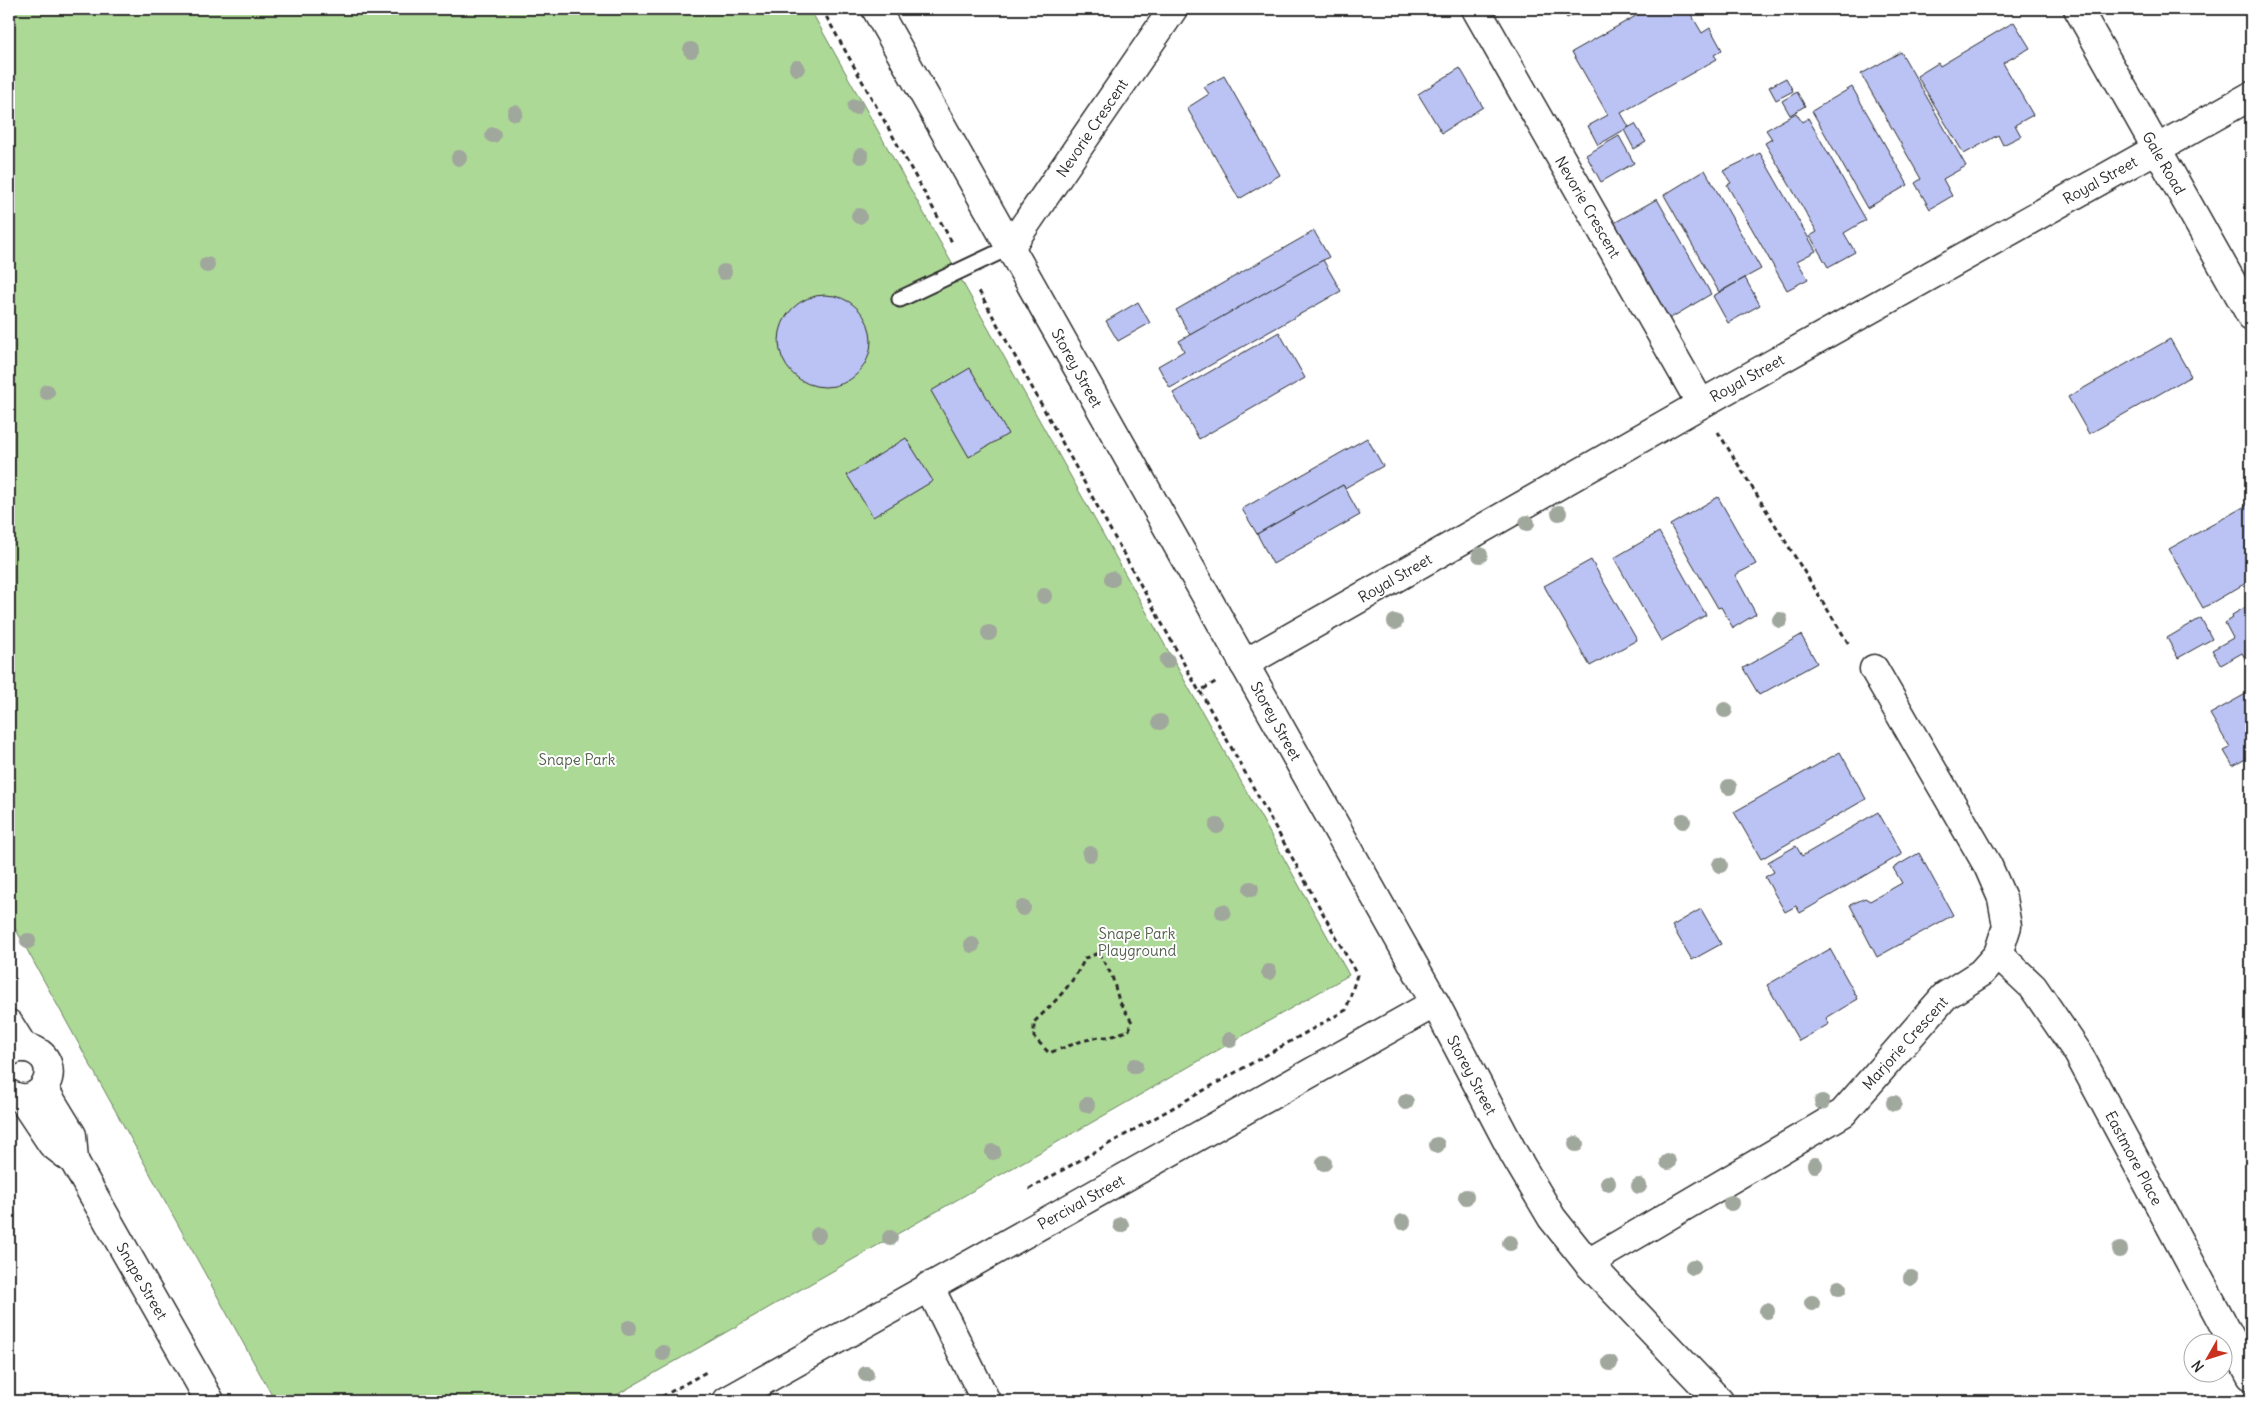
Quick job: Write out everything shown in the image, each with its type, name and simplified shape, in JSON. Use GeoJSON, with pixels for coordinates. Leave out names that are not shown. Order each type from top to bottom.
{"type":"FeatureCollection","features":[{"type":"Feature","properties":{"kind":"street","name":"Storey Street"},"geometry":{"type":"LineString","coordinates":[[876,9],[1435,1003],[1552,1218],[1588,1263],[1719,1401]]}},
{"type":"Feature","properties":{"kind":"street","name":"Nevorie Crescent"},"geometry":{"type":"LineString","coordinates":[[1010,247],[1173,9]]}},
{"type":"Feature","properties":{"kind":"street","name":"Nevorie Crescent"},"geometry":{"type":"LineString","coordinates":[[1476,9],[1701,404]]}},
{"type":"Feature","properties":{"kind":"street","name":"Gale Road"},"geometry":{"type":"LineString","coordinates":[[2078,9],[2251,316]]}},
{"type":"Feature","properties":{"kind":"street","name":"Royal Street"},"geometry":{"type":"LineString","coordinates":[[1244,664],[1701,404],[2251,96]]}},
{"type":"Feature","properties":{"kind":"street","name":"Marjorie Crescent"},"geometry":{"type":"LineString","coordinates":[[1588,1263],[1843,1113],[1945,996],[1981,974],[1998,954],[2007,926],[2002,898],[1988,866],[1876,674]]}},
{"type":"Feature","properties":{"kind":"street","name":"Eastmore Place"},"geometry":{"type":"LineString","coordinates":[[1998,954],[2034,987],[2078,1053],[2251,1376]]}},
{"type":"Feature","properties":{"kind":"street","name":"Percival Street"},"geometry":{"type":"LineString","coordinates":[[727,1401],[1435,1003]]}},
{"type":"Feature","properties":{"kind":"street"},"geometry":{"type":"LineString","coordinates":[[9,1024],[16,1050],[37,1052],[44,1057],[49,1073],[25,1094]]}},
{"type":"Feature","properties":{"kind":"street","name":"Snape Street"},"geometry":{"type":"LineString","coordinates":[[25,1094],[52,1144],[74,1161],[210,1401]]}},
{"type":"Feature","properties":{"kind":"street"},"geometry":{"type":"LineString","coordinates":[[929,1286],[986,1401]]}},
{"type":"Feature","properties":{"kind":"lane"},"geometry":{"type":"LineString","coordinates":[[900,299],[1010,247]]}},
{"type":"Feature","properties":{"kind":"path"},"geometry":{"type":"LineString","coordinates":[[822,9],[1357,975],[1346,1010],[1026,1191]]}},
{"type":"Feature","properties":{"kind":"path"},"geometry":{"type":"LineString","coordinates":[[1701,404],[1848,643],[1876,674]]}},
{"type":"Feature","properties":{"kind":"path"},"geometry":{"type":"LineString","coordinates":[[1200,691],[1244,664]]}},
{"type":"Feature","properties":{"kind":"path"},"geometry":{"type":"LineString","coordinates":[[1099,953],[1112,976],[1119,1001],[1132,1022],[1129,1030],[1110,1037],[1099,1037],[1082,1041],[1049,1053],[1034,1037],[1034,1022],[1055,1002],[1065,988],[1081,967],[1085,958],[1099,953]]}},
{"type":"Feature","properties":{"kind":"path"},"geometry":{"type":"LineString","coordinates":[[654,1401],[714,1367]]}},
{"type":"Feature","properties":{"kind":"green space","name":"Snape Park"},"geometry":{"type":"Polygon","coordinates":[[[9,9],[810,9],[1349,975],[606,1401],[275,1401],[9,917],[9,9]]]}},
{"type":"Feature","properties":{"kind":"building"},"geometry":{"type":"Polygon","coordinates":[[[1562,9],[1583,9],[1567,18],[1562,9]]]}},
{"type":"Feature","properties":{"kind":"building"},"geometry":{"type":"Polygon","coordinates":[[[1648,9],[1688,9],[1702,33],[1710,28],[1722,50],[1714,55],[1717,59],[1621,113],[1629,127],[1598,145],[1588,126],[1608,115],[1572,52],[1648,9]]]}},
{"type":"Feature","properties":{"kind":"building"},"geometry":{"type":"Polygon","coordinates":[[[2014,22],[2030,48],[2003,63],[2033,115],[2015,125],[2021,136],[2003,145],[1998,135],[1964,154],[1917,76],[1938,63],[1940,66],[2014,22]]]}},
{"type":"Feature","properties":{"kind":"building"},"geometry":{"type":"Polygon","coordinates":[[[1901,52],[1966,166],[1943,179],[1952,196],[1930,209],[1915,183],[1921,179],[1861,74],[1901,52]]]}},
{"type":"Feature","properties":{"kind":"building"},"geometry":{"type":"Polygon","coordinates":[[[1460,68],[1483,107],[1442,133],[1418,94],[1460,68]]]}},
{"type":"Feature","properties":{"kind":"building"},"geometry":{"type":"Polygon","coordinates":[[[1224,76],[1280,175],[1239,199],[1187,108],[1209,94],[1204,87],[1224,76]]]}},
{"type":"Feature","properties":{"kind":"building"},"geometry":{"type":"Polygon","coordinates":[[[1786,78],[1793,91],[1776,100],[1769,87],[1786,78]]]}},
{"type":"Feature","properties":{"kind":"building"},"geometry":{"type":"Polygon","coordinates":[[[1852,87],[1908,185],[1867,208],[1812,111],[1852,87]]]}},
{"type":"Feature","properties":{"kind":"building"},"geometry":{"type":"Polygon","coordinates":[[[1797,92],[1805,106],[1790,115],[1782,101],[1797,92]]]}},
{"type":"Feature","properties":{"kind":"building"},"geometry":{"type":"Polygon","coordinates":[[[1796,113],[1802,122],[1808,118],[1866,220],[1844,233],[1855,252],[1828,267],[1810,236],[1817,232],[1765,143],[1772,139],[1766,130],[1796,113]]]}},
{"type":"Feature","properties":{"kind":"building"},"geometry":{"type":"Polygon","coordinates":[[[1635,124],[1646,142],[1634,149],[1624,130],[1635,124]]]}},
{"type":"Feature","properties":{"kind":"building"},"geometry":{"type":"Polygon","coordinates":[[[1619,136],[1634,163],[1601,182],[1586,155],[1619,136]]]}},
{"type":"Feature","properties":{"kind":"building"},"geometry":{"type":"Polygon","coordinates":[[[1760,153],[1816,251],[1797,261],[1808,279],[1787,290],[1727,185],[1731,183],[1723,171],[1760,153]]]}},
{"type":"Feature","properties":{"kind":"building"},"geometry":{"type":"Polygon","coordinates":[[[1705,170],[1761,269],[1719,292],[1664,195],[1705,170]]]}},
{"type":"Feature","properties":{"kind":"building"},"geometry":{"type":"Polygon","coordinates":[[[1657,199],[1711,294],[1669,319],[1614,223],[1657,199]]]}},
{"type":"Feature","properties":{"kind":"building"},"geometry":{"type":"Polygon","coordinates":[[[1314,231],[1329,257],[1190,335],[1176,310],[1314,231]]]}},
{"type":"Feature","properties":{"kind":"building"},"geometry":{"type":"Polygon","coordinates":[[[1323,260],[1341,291],[1170,388],[1158,366],[1184,351],[1179,341],[1323,260]]]}},
{"type":"Feature","properties":{"kind":"building"},"geometry":{"type":"Polygon","coordinates":[[[1745,278],[1760,305],[1728,323],[1713,296],[1745,278]]]}},
{"type":"Feature","properties":{"kind":"building"},"geometry":{"type":"Polygon","coordinates":[[[825,295],[843,299],[857,309],[867,323],[871,341],[867,359],[857,373],[843,383],[825,387],[807,383],[793,373],[783,359],[779,341],[783,323],[793,309],[807,299],[825,295]]]}},
{"type":"Feature","properties":{"kind":"building"},"geometry":{"type":"Polygon","coordinates":[[[1138,302],[1150,323],[1118,341],[1106,321],[1138,302]]]}},
{"type":"Feature","properties":{"kind":"building"},"geometry":{"type":"Polygon","coordinates":[[[1279,332],[1305,378],[1199,439],[1173,393],[1279,332]]]}},
{"type":"Feature","properties":{"kind":"building"},"geometry":{"type":"Polygon","coordinates":[[[2170,339],[2191,376],[2089,434],[2068,397],[2170,339]]]}},
{"type":"Feature","properties":{"kind":"building"},"geometry":{"type":"Polygon","coordinates":[[[970,368],[1008,434],[969,457],[931,391],[970,368]]]}},
{"type":"Feature","properties":{"kind":"building"},"geometry":{"type":"Polygon","coordinates":[[[906,438],[933,481],[873,517],[847,475],[906,438]]]}},
{"type":"Feature","properties":{"kind":"building"},"geometry":{"type":"Polygon","coordinates":[[[1367,438],[1383,466],[1345,488],[1343,485],[1257,534],[1242,509],[1367,438]]]}},
{"type":"Feature","properties":{"kind":"building"},"geometry":{"type":"Polygon","coordinates":[[[1343,485],[1360,515],[1273,564],[1257,534],[1343,485]]]}},
{"type":"Feature","properties":{"kind":"building"},"geometry":{"type":"Polygon","coordinates":[[[1718,497],[1756,564],[1735,575],[1756,614],[1733,628],[1721,607],[1718,608],[1670,525],[1718,497]]]}},
{"type":"Feature","properties":{"kind":"building"},"geometry":{"type":"Polygon","coordinates":[[[2247,505],[2251,512],[2251,580],[2203,608],[2169,549],[2247,505]]]}},
{"type":"Feature","properties":{"kind":"building"},"geometry":{"type":"Polygon","coordinates":[[[1659,532],[1706,615],[1661,641],[1614,558],[1659,532]]]}},
{"type":"Feature","properties":{"kind":"building"},"geometry":{"type":"Polygon","coordinates":[[[1591,560],[1637,640],[1590,666],[1544,586],[1591,560]]]}},
{"type":"Feature","properties":{"kind":"building"},"geometry":{"type":"Polygon","coordinates":[[[2251,604],[2251,662],[2248,663],[2242,653],[2221,665],[2212,650],[2233,638],[2225,623],[2233,618],[2232,615],[2251,604]]]}},
{"type":"Feature","properties":{"kind":"building"},"geometry":{"type":"Polygon","coordinates":[[[2201,618],[2212,639],[2178,658],[2167,638],[2201,618]]]}},
{"type":"Feature","properties":{"kind":"building"},"geometry":{"type":"Polygon","coordinates":[[[1801,635],[1817,663],[1759,695],[1743,668],[1801,635]]]}},
{"type":"Feature","properties":{"kind":"building"},"geometry":{"type":"Polygon","coordinates":[[[2251,691],[2251,756],[2233,766],[2224,751],[2230,748],[2210,714],[2251,691]]]}},
{"type":"Feature","properties":{"kind":"building"},"geometry":{"type":"Polygon","coordinates":[[[1840,752],[1866,799],[1761,859],[1734,812],[1840,752]]]}},
{"type":"Feature","properties":{"kind":"building"},"geometry":{"type":"Polygon","coordinates":[[[1878,812],[1902,854],[1800,913],[1796,906],[1785,912],[1765,877],[1774,872],[1768,862],[1796,846],[1802,856],[1878,812]]]}},
{"type":"Feature","properties":{"kind":"building"},"geometry":{"type":"Polygon","coordinates":[[[1919,853],[1953,915],[1877,957],[1850,905],[1865,898],[1870,901],[1902,883],[1893,868],[1919,853]]]}},
{"type":"Feature","properties":{"kind":"building"},"geometry":{"type":"Polygon","coordinates":[[[1701,909],[1721,944],[1692,960],[1672,926],[1701,909]]]}},
{"type":"Feature","properties":{"kind":"building"},"geometry":{"type":"Polygon","coordinates":[[[1830,949],[1858,999],[1826,1018],[1829,1024],[1799,1041],[1767,985],[1830,949]]]}},
{"type":"Feature","properties":{"kind":"park label","name":"Snape Park Playground"},"geometry":{"type":"Point","coordinates":[1137,942]}}]}
